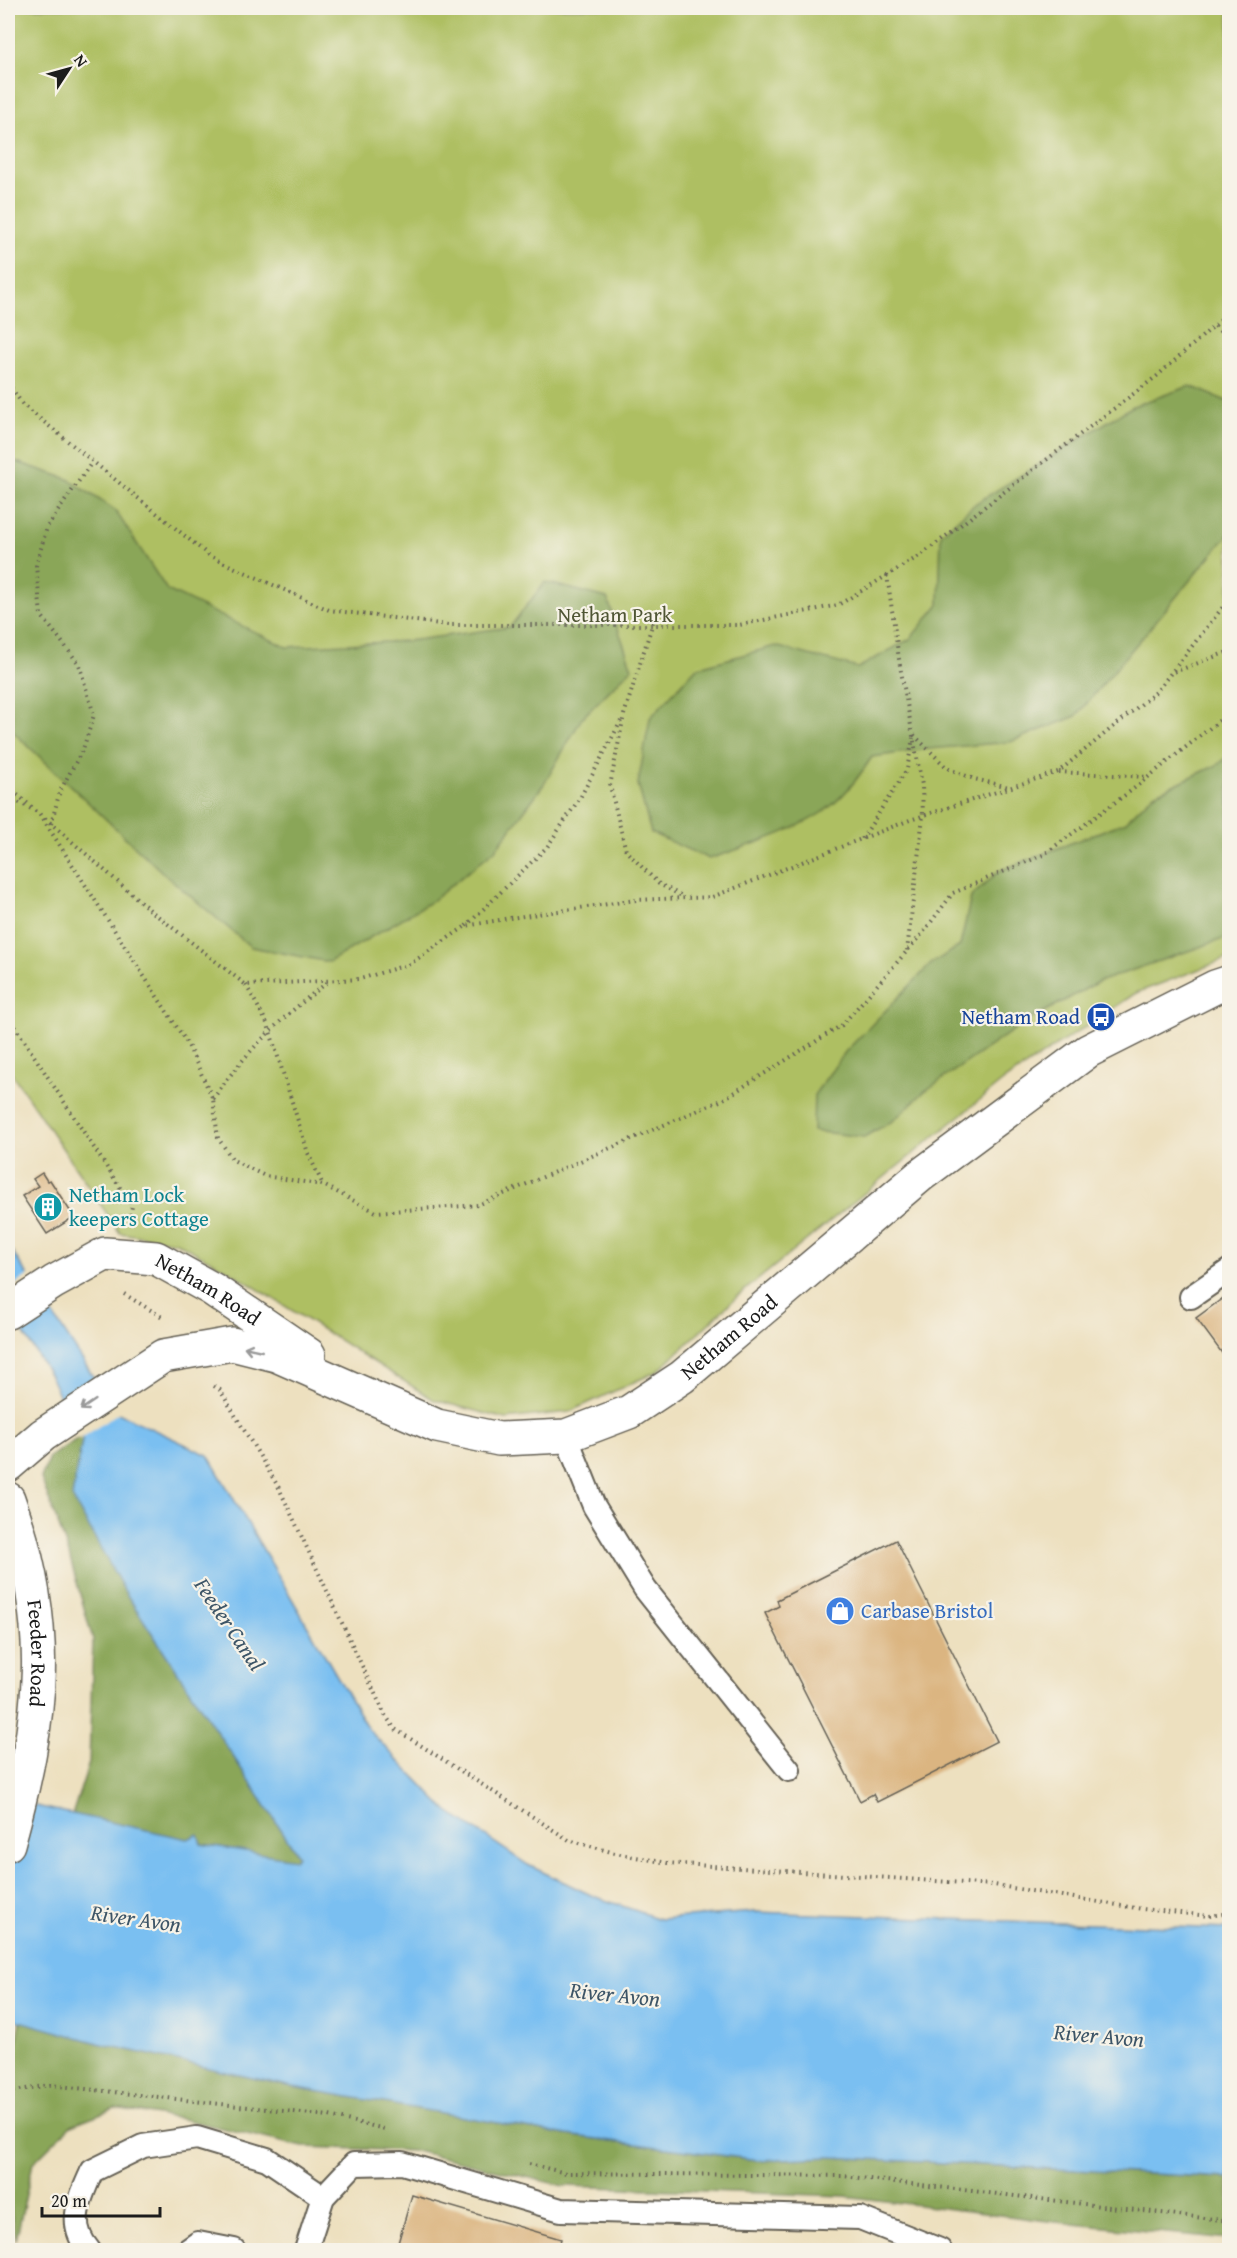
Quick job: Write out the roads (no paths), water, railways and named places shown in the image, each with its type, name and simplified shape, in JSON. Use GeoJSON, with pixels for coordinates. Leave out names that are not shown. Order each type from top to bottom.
{"type":"FeatureCollection","features":[{"type":"Feature","properties":{"kind":"street","name":"Netham Road"},"geometry":{"type":"LineString","coordinates":[[8,1465],[43,1435],[163,1356],[232,1344],[276,1355],[437,1426],[499,1439],[566,1436],[629,1412],[682,1377],[921,1174],[1088,1051],[1215,987],[1230,982]]}},
{"type":"Feature","properties":{"kind":"street","name":"Netham Road"},"geometry":{"type":"LineString","coordinates":[[8,1312],[54,1282],[105,1254],[156,1258],[212,1289],[366,1393]]}},
{"type":"Feature","properties":{"kind":"street","name":"Feeder Road"},"geometry":{"type":"LineString","coordinates":[[8,1499],[24,1544],[37,1611],[40,1684],[28,1772],[8,1844]]}},
{"type":"Feature","properties":{"kind":"lane"},"geometry":{"type":"LineString","coordinates":[[1191,1297],[1230,1270]]}},
{"type":"Feature","properties":{"kind":"lane"},"geometry":{"type":"LineString","coordinates":[[566,1436],[594,1506],[645,1589],[789,1770]]}},
{"type":"Feature","properties":{"kind":"lane"},"geometry":{"type":"LineString","coordinates":[[89,2250],[79,2240],[76,2208],[92,2171],[143,2146],[197,2138],[267,2159],[323,2197]]}},
{"type":"Feature","properties":{"kind":"lane"},"geometry":{"type":"LineString","coordinates":[[306,2250],[323,2197],[354,2164],[402,2163],[561,2211],[860,2218],[940,2250]]}},
{"type":"Feature","properties":{"kind":"lane"},"geometry":{"type":"LineString","coordinates":[[188,2250],[198,2243],[234,2250]]}},
{"type":"Feature","properties":{"kind":"water"},"geometry":{"type":"Polygon","coordinates":[[[8,1245],[116,1412],[208,1455],[368,1729],[445,1809],[528,1865],[593,1896],[660,1919],[755,1912],[1229,1929],[1229,2178],[830,2157],[758,2160],[567,2135],[293,2087],[102,2044],[8,2018],[8,1800],[188,1839],[198,1834],[201,1844],[295,1859],[298,1855],[127,1595],[72,1497],[83,1435],[64,1407],[51,1377],[8,1308],[8,1245]]]}},
{"type":"Feature","properties":{"kind":"place","name":"Netham Road"},"geometry":{"type":"Point","coordinates":[1101,1017]}},
{"type":"Feature","properties":{"kind":"place","name":"Netham Lock keepers Cottage"},"geometry":{"type":"Point","coordinates":[48,1207]}},
{"type":"Feature","properties":{"kind":"place","name":"Carbase Bristol"},"geometry":{"type":"Point","coordinates":[840,1611]}},
{"type":"Feature","properties":{"kind":"park label","name":"Netham Park"},"geometry":{"type":"Point","coordinates":[615,615]}},
{"type":"Feature","properties":{"kind":"water label","name":"Feeder Canal"},"geometry":{"type":"Point","coordinates":[230,1624]}},
{"type":"Feature","properties":{"kind":"water label","name":"River Avon"},"geometry":{"type":"Point","coordinates":[136,1918]}},
{"type":"Feature","properties":{"kind":"water label","name":"River Avon"},"geometry":{"type":"Point","coordinates":[615,1994]}},
{"type":"Feature","properties":{"kind":"water label","name":"River Avon"},"geometry":{"type":"Point","coordinates":[1099,2035]}}]}
